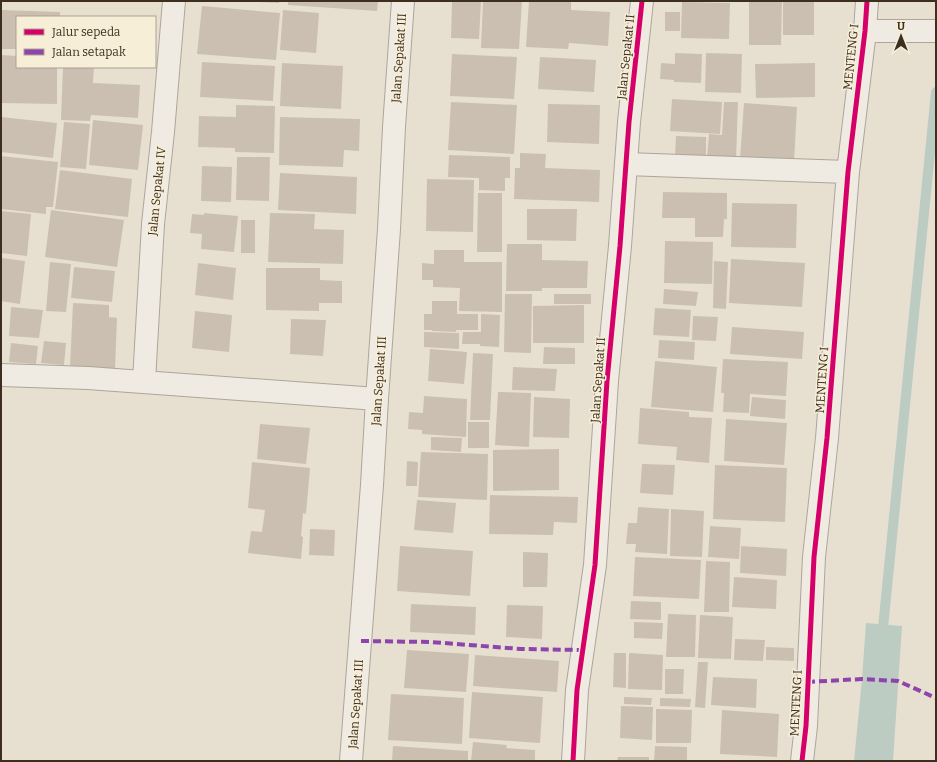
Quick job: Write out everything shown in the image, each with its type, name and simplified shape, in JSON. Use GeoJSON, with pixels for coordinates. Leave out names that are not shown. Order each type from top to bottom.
{"type":"FeatureCollection","features":[{"type":"Feature","properties":{"kind":"street","name":"Jalan Sepakat IV"},"geometry":{"type":"LineString","coordinates":[[144,382],[153,224],[163,132],[174,1]]}},
{"type":"Feature","properties":{"kind":"street","name":"Jalan Sepakat III"},"geometry":{"type":"LineString","coordinates":[[351,761],[372,492],[377,399],[390,229],[394,127],[403,1]]}},
{"type":"Feature","properties":{"kind":"street","name":"Jalan Sepakat II"},"geometry":{"type":"LineString","coordinates":[[573,761],[577,690],[595,565],[607,382],[620,246],[629,122],[642,1]]}},
{"type":"Feature","properties":{"kind":"street","name":"MENTENG I"},"geometry":{"type":"LineString","coordinates":[[802,761],[806,726],[814,557],[827,438],[848,172],[865,31],[867,1]]}},
{"type":"Feature","properties":{"kind":"street"},"geometry":{"type":"LineString","coordinates":[[865,31],[934,31]]}},
{"type":"Feature","properties":{"kind":"street"},"geometry":{"type":"LineString","coordinates":[[626,164],[848,172]]}},
{"type":"Feature","properties":{"kind":"street"},"geometry":{"type":"LineString","coordinates":[[1,375],[88,378],[377,399]]}},
{"type":"Feature","properties":{"kind":"shaded area"},"geometry":{"type":"Polygon","coordinates":[[[866,623],[902,626],[893,761],[854,761],[866,623]]]}},
{"type":"Feature","properties":{"kind":"building"},"geometry":{"type":"Polygon","coordinates":[[[279,1],[279,3],[258,2],[279,1]]]}},
{"type":"Feature","properties":{"kind":"building"},"geometry":{"type":"Polygon","coordinates":[[[288,1],[378,1],[377,11],[288,5],[288,1]]]}},
{"type":"Feature","properties":{"kind":"building"},"geometry":{"type":"Polygon","coordinates":[[[452,1],[481,1],[479,39],[451,38],[452,1]]]}},
{"type":"Feature","properties":{"kind":"building"},"geometry":{"type":"Polygon","coordinates":[[[483,1],[522,1],[519,49],[481,48],[483,1]]]}},
{"type":"Feature","properties":{"kind":"building"},"geometry":{"type":"Polygon","coordinates":[[[529,1],[571,1],[571,10],[610,12],[608,46],[569,43],[568,49],[526,47],[529,1]]]}},
{"type":"Feature","properties":{"kind":"building"},"geometry":{"type":"Polygon","coordinates":[[[749,1],[782,1],[781,45],[749,45],[749,1]]]}},
{"type":"Feature","properties":{"kind":"building"},"geometry":{"type":"Polygon","coordinates":[[[682,2],[730,3],[729,39],[681,38],[682,2]]]}},
{"type":"Feature","properties":{"kind":"building"},"geometry":{"type":"Polygon","coordinates":[[[783,2],[814,2],[814,35],[783,35],[783,2]]]}},
{"type":"Feature","properties":{"kind":"building"},"geometry":{"type":"Polygon","coordinates":[[[202,6],[280,13],[276,60],[197,54],[202,6]]]}},
{"type":"Feature","properties":{"kind":"building"},"geometry":{"type":"Polygon","coordinates":[[[1,10],[60,12],[60,16],[16,16],[16,49],[1,49],[1,10]]]}},
{"type":"Feature","properties":{"kind":"building"},"geometry":{"type":"Polygon","coordinates":[[[283,10],[319,13],[316,53],[280,50],[283,10]]]}},
{"type":"Feature","properties":{"kind":"building"},"geometry":{"type":"Polygon","coordinates":[[[665,12],[680,12],[680,31],[665,31],[665,12]]]}},
{"type":"Feature","properties":{"kind":"building"},"geometry":{"type":"Polygon","coordinates":[[[675,53],[702,54],[701,83],[674,82],[674,80],[660,79],[661,63],[675,64],[675,53]]]}},
{"type":"Feature","properties":{"kind":"building"},"geometry":{"type":"Polygon","coordinates":[[[706,53],[742,54],[741,93],[705,92],[706,53]]]}},
{"type":"Feature","properties":{"kind":"building"},"geometry":{"type":"Polygon","coordinates":[[[452,54],[517,57],[514,99],[450,96],[452,54]]]}},
{"type":"Feature","properties":{"kind":"building"},"geometry":{"type":"Polygon","coordinates":[[[1,55],[16,56],[16,68],[57,68],[57,104],[1,103],[1,55]]]}},
{"type":"Feature","properties":{"kind":"building"},"geometry":{"type":"Polygon","coordinates":[[[540,57],[596,60],[594,92],[538,89],[540,57]]]}},
{"type":"Feature","properties":{"kind":"building"},"geometry":{"type":"Polygon","coordinates":[[[202,62],[275,66],[273,101],[200,97],[202,62]]]}},
{"type":"Feature","properties":{"kind":"building"},"geometry":{"type":"Polygon","coordinates":[[[282,63],[343,66],[341,109],[280,106],[282,63]]]}},
{"type":"Feature","properties":{"kind":"building"},"geometry":{"type":"Polygon","coordinates":[[[815,63],[815,97],[756,98],[755,64],[815,63]]]}},
{"type":"Feature","properties":{"kind":"building"},"geometry":{"type":"Polygon","coordinates":[[[63,68],[94,68],[93,83],[140,85],[138,118],[91,115],[90,121],[61,120],[63,68]]]}},
{"type":"Feature","properties":{"kind":"building"},"geometry":{"type":"Polygon","coordinates":[[[672,99],[722,102],[720,134],[670,131],[672,99]]]}},
{"type":"Feature","properties":{"kind":"building"},"geometry":{"type":"Polygon","coordinates":[[[451,102],[517,105],[514,154],[448,150],[451,102]]]}},
{"type":"Feature","properties":{"kind":"building"},"geometry":{"type":"Polygon","coordinates":[[[724,102],[738,102],[736,160],[707,158],[709,134],[722,135],[724,102]]]}},
{"type":"Feature","properties":{"kind":"building"},"geometry":{"type":"Polygon","coordinates":[[[744,103],[797,107],[794,162],[740,159],[744,103]]]}},
{"type":"Feature","properties":{"kind":"building"},"geometry":{"type":"Polygon","coordinates":[[[548,104],[600,105],[599,144],[547,142],[548,104]]]}},
{"type":"Feature","properties":{"kind":"building"},"geometry":{"type":"Polygon","coordinates":[[[236,105],[275,106],[274,153],[235,152],[235,148],[198,147],[199,116],[236,117],[236,105]]]}},
{"type":"Feature","properties":{"kind":"building"},"geometry":{"type":"Polygon","coordinates":[[[1,117],[57,123],[53,158],[1,152],[1,117]]]}},
{"type":"Feature","properties":{"kind":"building"},"geometry":{"type":"Polygon","coordinates":[[[280,117],[360,119],[359,151],[344,150],[343,167],[279,165],[280,117]]]}},
{"type":"Feature","properties":{"kind":"building"},"geometry":{"type":"Polygon","coordinates":[[[93,120],[143,125],[138,170],[89,165],[93,120]]]}},
{"type":"Feature","properties":{"kind":"building"},"geometry":{"type":"Polygon","coordinates":[[[64,122],[90,124],[86,169],[60,167],[64,122]]]}},
{"type":"Feature","properties":{"kind":"building"},"geometry":{"type":"Polygon","coordinates":[[[676,136],[706,137],[706,158],[675,157],[676,136]]]}},
{"type":"Feature","properties":{"kind":"building"},"geometry":{"type":"Polygon","coordinates":[[[520,153],[546,154],[545,168],[600,170],[599,202],[514,199],[515,168],[520,168],[520,153]]]}},
{"type":"Feature","properties":{"kind":"building"},"geometry":{"type":"Polygon","coordinates":[[[449,155],[510,157],[510,178],[505,178],[505,191],[479,190],[479,178],[448,177],[449,155]]]}},
{"type":"Feature","properties":{"kind":"building"},"geometry":{"type":"Polygon","coordinates":[[[1,156],[58,162],[53,207],[46,207],[46,214],[1,209],[1,156]]]}},
{"type":"Feature","properties":{"kind":"building"},"geometry":{"type":"Polygon","coordinates":[[[237,157],[270,157],[269,201],[236,200],[237,157]]]}},
{"type":"Feature","properties":{"kind":"building"},"geometry":{"type":"Polygon","coordinates":[[[202,166],[232,167],[231,202],[201,201],[202,166]]]}},
{"type":"Feature","properties":{"kind":"building"},"geometry":{"type":"Polygon","coordinates":[[[60,170],[132,179],[128,217],[55,209],[60,170]]]}},
{"type":"Feature","properties":{"kind":"building"},"geometry":{"type":"Polygon","coordinates":[[[280,173],[357,177],[356,214],[278,210],[280,173]]]}},
{"type":"Feature","properties":{"kind":"building"},"geometry":{"type":"Polygon","coordinates":[[[427,179],[474,180],[473,232],[426,231],[427,179]]]}},
{"type":"Feature","properties":{"kind":"building"},"geometry":{"type":"Polygon","coordinates":[[[663,192],[727,193],[727,219],[724,219],[723,237],[695,237],[695,218],[662,218],[663,192]]]}},
{"type":"Feature","properties":{"kind":"building"},"geometry":{"type":"Polygon","coordinates":[[[478,193],[502,193],[502,252],[477,252],[478,193]]]}},
{"type":"Feature","properties":{"kind":"building"},"geometry":{"type":"Polygon","coordinates":[[[732,203],[797,204],[796,248],[731,247],[732,203]]]}},
{"type":"Feature","properties":{"kind":"building"},"geometry":{"type":"Polygon","coordinates":[[[527,209],[577,209],[576,241],[527,240],[527,209]]]}},
{"type":"Feature","properties":{"kind":"building"},"geometry":{"type":"Polygon","coordinates":[[[51,210],[124,220],[117,267],[45,257],[51,210]]]}},
{"type":"Feature","properties":{"kind":"building"},"geometry":{"type":"Polygon","coordinates":[[[1,211],[31,214],[27,256],[1,253],[1,211]]]}},
{"type":"Feature","properties":{"kind":"building"},"geometry":{"type":"Polygon","coordinates":[[[204,213],[238,216],[234,252],[201,249],[202,234],[190,233],[192,214],[204,215],[204,213]]]}},
{"type":"Feature","properties":{"kind":"building"},"geometry":{"type":"Polygon","coordinates":[[[270,213],[315,214],[314,229],[344,230],[343,264],[268,262],[270,213]]]}},
{"type":"Feature","properties":{"kind":"building"},"geometry":{"type":"Polygon","coordinates":[[[241,220],[255,220],[255,253],[241,253],[241,220]]]}},
{"type":"Feature","properties":{"kind":"building"},"geometry":{"type":"Polygon","coordinates":[[[665,241],[713,242],[712,284],[664,283],[665,241]]]}},
{"type":"Feature","properties":{"kind":"building"},"geometry":{"type":"Polygon","coordinates":[[[507,244],[542,244],[542,260],[588,261],[587,288],[542,288],[542,291],[506,291],[507,244]]]}},
{"type":"Feature","properties":{"kind":"building"},"geometry":{"type":"Polygon","coordinates":[[[434,250],[464,250],[464,262],[502,262],[502,312],[459,311],[460,288],[433,287],[433,280],[422,280],[422,263],[434,264],[434,250]]]}},
{"type":"Feature","properties":{"kind":"building"},"geometry":{"type":"Polygon","coordinates":[[[1,258],[25,261],[20,304],[1,301],[1,258]]]}},
{"type":"Feature","properties":{"kind":"building"},"geometry":{"type":"Polygon","coordinates":[[[731,259],[805,263],[802,307],[729,303],[731,259]]]}},
{"type":"Feature","properties":{"kind":"building"},"geometry":{"type":"Polygon","coordinates":[[[714,261],[728,262],[726,309],[713,308],[714,261]]]}},
{"type":"Feature","properties":{"kind":"building"},"geometry":{"type":"Polygon","coordinates":[[[50,262],[71,264],[66,312],[46,311],[50,262]]]}},
{"type":"Feature","properties":{"kind":"building"},"geometry":{"type":"Polygon","coordinates":[[[198,263],[236,268],[233,300],[195,295],[198,263]]]}},
{"type":"Feature","properties":{"kind":"building"},"geometry":{"type":"Polygon","coordinates":[[[74,267],[115,271],[112,302],[71,298],[74,267]]]}},
{"type":"Feature","properties":{"kind":"building"},"geometry":{"type":"Polygon","coordinates":[[[266,268],[320,268],[320,280],[342,281],[342,303],[319,303],[319,311],[266,310],[266,268]]]}},
{"type":"Feature","properties":{"kind":"building"},"geometry":{"type":"Polygon","coordinates":[[[664,289],[698,292],[696,306],[663,304],[664,289]]]}},
{"type":"Feature","properties":{"kind":"building"},"geometry":{"type":"Polygon","coordinates":[[[505,294],[532,294],[531,353],[504,352],[505,294]]]}},
{"type":"Feature","properties":{"kind":"building"},"geometry":{"type":"Polygon","coordinates":[[[554,294],[591,294],[591,304],[554,304],[554,294]]]}},
{"type":"Feature","properties":{"kind":"building"},"geometry":{"type":"Polygon","coordinates":[[[432,301],[457,301],[457,314],[478,314],[478,330],[456,330],[456,332],[424,330],[424,314],[432,314],[432,301]]]}},
{"type":"Feature","properties":{"kind":"building"},"geometry":{"type":"Polygon","coordinates":[[[73,303],[109,305],[109,317],[117,318],[115,369],[70,367],[73,303]]]}},
{"type":"Feature","properties":{"kind":"building"},"geometry":{"type":"Polygon","coordinates":[[[584,305],[584,343],[533,343],[533,306],[584,305]]]}},
{"type":"Feature","properties":{"kind":"building"},"geometry":{"type":"Polygon","coordinates":[[[11,307],[43,310],[39,338],[9,336],[11,307]]]}},
{"type":"Feature","properties":{"kind":"building"},"geometry":{"type":"Polygon","coordinates":[[[655,308],[691,310],[689,337],[653,335],[655,308]]]}},
{"type":"Feature","properties":{"kind":"building"},"geometry":{"type":"Polygon","coordinates":[[[195,311],[232,315],[229,352],[192,348],[195,311]]]}},
{"type":"Feature","properties":{"kind":"building"},"geometry":{"type":"Polygon","coordinates":[[[481,314],[500,315],[499,347],[480,346],[480,344],[462,344],[463,332],[481,332],[481,314]]]}},
{"type":"Feature","properties":{"kind":"building"},"geometry":{"type":"Polygon","coordinates":[[[693,316],[718,317],[716,341],[692,340],[693,316]]]}},
{"type":"Feature","properties":{"kind":"building"},"geometry":{"type":"Polygon","coordinates":[[[291,319],[326,320],[323,356],[290,354],[291,319]]]}},
{"type":"Feature","properties":{"kind":"building"},"geometry":{"type":"Polygon","coordinates":[[[732,327],[804,332],[802,359],[730,354],[732,327]]]}},
{"type":"Feature","properties":{"kind":"building"},"geometry":{"type":"Polygon","coordinates":[[[424,332],[459,333],[459,349],[424,347],[424,332]]]}},
{"type":"Feature","properties":{"kind":"building"},"geometry":{"type":"Polygon","coordinates":[[[659,340],[695,342],[694,360],[658,358],[659,340]]]}},
{"type":"Feature","properties":{"kind":"building"},"geometry":{"type":"Polygon","coordinates":[[[44,341],[66,343],[64,365],[41,363],[44,341]]]}},
{"type":"Feature","properties":{"kind":"building"},"geometry":{"type":"Polygon","coordinates":[[[11,343],[38,346],[36,364],[9,362],[11,343]]]}},
{"type":"Feature","properties":{"kind":"building"},"geometry":{"type":"Polygon","coordinates":[[[544,347],[575,348],[575,364],[543,364],[544,347]]]}},
{"type":"Feature","properties":{"kind":"building"},"geometry":{"type":"Polygon","coordinates":[[[430,349],[467,352],[464,384],[428,381],[430,349]]]}},
{"type":"Feature","properties":{"kind":"building"},"geometry":{"type":"Polygon","coordinates":[[[473,353],[493,354],[490,420],[470,420],[473,353]]]}},
{"type":"Feature","properties":{"kind":"building"},"geometry":{"type":"Polygon","coordinates":[[[723,359],[788,362],[786,396],[750,394],[749,413],[723,412],[724,393],[721,393],[723,359]]]}},
{"type":"Feature","properties":{"kind":"building"},"geometry":{"type":"Polygon","coordinates":[[[655,361],[717,367],[713,412],[651,407],[655,361]]]}},
{"type":"Feature","properties":{"kind":"building"},"geometry":{"type":"Polygon","coordinates":[[[513,367],[557,369],[555,391],[512,390],[513,367]]]}},
{"type":"Feature","properties":{"kind":"building"},"geometry":{"type":"Polygon","coordinates":[[[498,392],[531,393],[529,447],[495,445],[498,392]]]}},
{"type":"Feature","properties":{"kind":"building"},"geometry":{"type":"Polygon","coordinates":[[[424,396],[467,399],[466,437],[422,434],[422,430],[408,429],[409,412],[423,413],[424,396]]]}},
{"type":"Feature","properties":{"kind":"building"},"geometry":{"type":"Polygon","coordinates":[[[534,397],[570,399],[569,438],[533,437],[534,397]]]}},
{"type":"Feature","properties":{"kind":"building"},"geometry":{"type":"Polygon","coordinates":[[[752,397],[786,400],[785,419],[750,416],[752,397]]]}},
{"type":"Feature","properties":{"kind":"building"},"geometry":{"type":"Polygon","coordinates":[[[640,408],[689,412],[689,417],[712,418],[709,463],[676,460],[677,447],[638,444],[640,408]]]}},
{"type":"Feature","properties":{"kind":"building"},"geometry":{"type":"Polygon","coordinates":[[[726,419],[787,423],[784,465],[724,461],[726,419]]]}},
{"type":"Feature","properties":{"kind":"building"},"geometry":{"type":"Polygon","coordinates":[[[468,422],[489,422],[489,448],[468,448],[468,422]]]}},
{"type":"Feature","properties":{"kind":"building"},"geometry":{"type":"Polygon","coordinates":[[[260,424],[310,428],[306,464],[257,459],[260,424]]]}},
{"type":"Feature","properties":{"kind":"building"},"geometry":{"type":"Polygon","coordinates":[[[431,437],[462,438],[461,452],[431,450],[431,437]]]}},
{"type":"Feature","properties":{"kind":"building"},"geometry":{"type":"Polygon","coordinates":[[[559,449],[559,490],[493,491],[493,450],[559,449]]]}},
{"type":"Feature","properties":{"kind":"building"},"geometry":{"type":"Polygon","coordinates":[[[421,452],[488,454],[487,500],[418,497],[421,452]]]}},
{"type":"Feature","properties":{"kind":"building"},"geometry":{"type":"Polygon","coordinates":[[[407,461],[418,462],[417,486],[406,486],[407,461]]]}},
{"type":"Feature","properties":{"kind":"building"},"geometry":{"type":"Polygon","coordinates":[[[252,462],[310,468],[306,514],[303,513],[301,559],[248,553],[251,531],[262,532],[265,510],[248,508],[252,462]]]}},
{"type":"Feature","properties":{"kind":"building"},"geometry":{"type":"Polygon","coordinates":[[[642,464],[675,465],[673,495],[640,493],[642,464]]]}},
{"type":"Feature","properties":{"kind":"building"},"geometry":{"type":"Polygon","coordinates":[[[715,465],[787,468],[785,522],[713,519],[715,465]]]}},
{"type":"Feature","properties":{"kind":"building"},"geometry":{"type":"Polygon","coordinates":[[[490,495],[578,497],[577,523],[554,522],[553,535],[489,534],[490,495]]]}},
{"type":"Feature","properties":{"kind":"building"},"geometry":{"type":"Polygon","coordinates":[[[417,500],[456,503],[453,533],[414,530],[417,500]]]}},
{"type":"Feature","properties":{"kind":"building"},"geometry":{"type":"Polygon","coordinates":[[[638,507],[669,509],[667,554],[635,552],[636,544],[626,544],[628,523],[637,523],[638,507]]]}},
{"type":"Feature","properties":{"kind":"building"},"geometry":{"type":"Polygon","coordinates":[[[671,509],[704,511],[702,557],[670,556],[671,509]]]}},
{"type":"Feature","properties":{"kind":"building"},"geometry":{"type":"Polygon","coordinates":[[[710,526],[741,528],[739,559],[708,557],[710,526]]]}},
{"type":"Feature","properties":{"kind":"building"},"geometry":{"type":"Polygon","coordinates":[[[310,529],[335,530],[334,556],[309,555],[310,529]]]}},
{"type":"Feature","properties":{"kind":"building"},"geometry":{"type":"Polygon","coordinates":[[[400,546],[473,551],[470,596],[397,591],[400,546]]]}},
{"type":"Feature","properties":{"kind":"building"},"geometry":{"type":"Polygon","coordinates":[[[741,546],[787,549],[786,576],[740,573],[741,546]]]}},
{"type":"Feature","properties":{"kind":"building"},"geometry":{"type":"Polygon","coordinates":[[[523,552],[548,553],[547,587],[523,587],[523,552]]]}},
{"type":"Feature","properties":{"kind":"building"},"geometry":{"type":"Polygon","coordinates":[[[635,557],[701,560],[699,599],[633,596],[635,557]]]}},
{"type":"Feature","properties":{"kind":"building"},"geometry":{"type":"Polygon","coordinates":[[[706,561],[730,562],[729,612],[704,612],[706,561]]]}},
{"type":"Feature","properties":{"kind":"building"},"geometry":{"type":"Polygon","coordinates":[[[734,577],[777,580],[776,609],[732,607],[734,577]]]}},
{"type":"Feature","properties":{"kind":"building"},"geometry":{"type":"Polygon","coordinates":[[[631,601],[661,602],[661,620],[630,619],[631,601]]]}},
{"type":"Feature","properties":{"kind":"building"},"geometry":{"type":"Polygon","coordinates":[[[411,604],[476,607],[475,635],[410,632],[411,604]]]}},
{"type":"Feature","properties":{"kind":"building"},"geometry":{"type":"Polygon","coordinates":[[[507,605],[543,606],[542,639],[506,637],[507,605]]]}},
{"type":"Feature","properties":{"kind":"building"},"geometry":{"type":"Polygon","coordinates":[[[668,614],[696,615],[695,657],[666,657],[668,614]]]}},
{"type":"Feature","properties":{"kind":"building"},"geometry":{"type":"Polygon","coordinates":[[[700,615],[733,617],[731,659],[698,658],[700,615]]]}},
{"type":"Feature","properties":{"kind":"building"},"geometry":{"type":"Polygon","coordinates":[[[634,622],[663,623],[662,639],[634,638],[634,622]]]}},
{"type":"Feature","properties":{"kind":"building"},"geometry":{"type":"Polygon","coordinates":[[[735,639],[765,640],[763,661],[734,660],[735,639]]]}},
{"type":"Feature","properties":{"kind":"building"},"geometry":{"type":"Polygon","coordinates":[[[766,647],[794,648],[794,661],[766,660],[766,647]]]}},
{"type":"Feature","properties":{"kind":"building"},"geometry":{"type":"Polygon","coordinates":[[[407,650],[469,654],[466,692],[404,688],[407,650]]]}},
{"type":"Feature","properties":{"kind":"building"},"geometry":{"type":"Polygon","coordinates":[[[614,653],[626,653],[626,688],[613,687],[614,653]]]}},
{"type":"Feature","properties":{"kind":"building"},"geometry":{"type":"Polygon","coordinates":[[[629,653],[663,655],[662,690],[628,689],[629,653]]]}},
{"type":"Feature","properties":{"kind":"building"},"geometry":{"type":"Polygon","coordinates":[[[475,655],[559,661],[557,692],[473,686],[475,655]]]}},
{"type":"Feature","properties":{"kind":"building"},"geometry":{"type":"Polygon","coordinates":[[[698,662],[708,662],[705,708],[695,707],[698,662]]]}},
{"type":"Feature","properties":{"kind":"building"},"geometry":{"type":"Polygon","coordinates":[[[665,669],[684,669],[683,694],[665,694],[665,669]]]}},
{"type":"Feature","properties":{"kind":"building"},"geometry":{"type":"Polygon","coordinates":[[[713,677],[757,679],[756,708],[711,705],[713,677]]]}},
{"type":"Feature","properties":{"kind":"building"},"geometry":{"type":"Polygon","coordinates":[[[472,692],[543,697],[540,743],[469,738],[472,692]]]}},
{"type":"Feature","properties":{"kind":"building"},"geometry":{"type":"Polygon","coordinates":[[[391,694],[464,698],[462,744],[388,740],[391,694]]]}},
{"type":"Feature","properties":{"kind":"building"},"geometry":{"type":"Polygon","coordinates":[[[624,697],[652,698],[651,705],[624,704],[624,697]]]}},
{"type":"Feature","properties":{"kind":"building"},"geometry":{"type":"Polygon","coordinates":[[[660,698],[691,699],[690,707],[660,706],[660,698]]]}},
{"type":"Feature","properties":{"kind":"building"},"geometry":{"type":"Polygon","coordinates":[[[621,706],[653,707],[652,740],[620,738],[621,706]]]}},
{"type":"Feature","properties":{"kind":"building"},"geometry":{"type":"Polygon","coordinates":[[[656,709],[692,710],[691,743],[656,743],[656,709]]]}},
{"type":"Feature","properties":{"kind":"building"},"geometry":{"type":"Polygon","coordinates":[[[722,710],[779,714],[777,757],[720,754],[722,710]]]}},
{"type":"Feature","properties":{"kind":"building"},"geometry":{"type":"Polygon","coordinates":[[[473,742],[507,745],[506,748],[535,750],[535,761],[471,761],[473,742]]]}},
{"type":"Feature","properties":{"kind":"building"},"geometry":{"type":"Polygon","coordinates":[[[393,746],[468,751],[468,761],[392,761],[393,746]]]}},
{"type":"Feature","properties":{"kind":"building"},"geometry":{"type":"Polygon","coordinates":[[[655,746],[687,747],[687,761],[654,761],[655,746]]]}},
{"type":"Feature","properties":{"kind":"building"},"geometry":{"type":"Polygon","coordinates":[[[618,757],[649,757],[649,761],[617,761],[618,757]]]}},
{"type":"Feature","properties":{"kind":"waterway"},"geometry":{"type":"LineString","coordinates":[[882,638],[936,92]]}},
{"type":"Feature","properties":{"kind":"marked path"},"geometry":{"type":"LineString","coordinates":[[361,641],[431,642],[521,649],[583,650]]}},
{"type":"Feature","properties":{"kind":"marked path"},"geometry":{"type":"LineString","coordinates":[[807,682],[862,679],[898,681],[936,698]]}},
{"type":"Feature","properties":{"kind":"cycle path"},"geometry":{"type":"LineString","coordinates":[[573,761],[577,690],[595,565],[607,381],[620,246],[629,122],[642,1]]}},
{"type":"Feature","properties":{"kind":"cycle path"},"geometry":{"type":"LineString","coordinates":[[802,761],[806,726],[814,557],[827,438],[848,172],[865,31],[867,1]]}}]}
